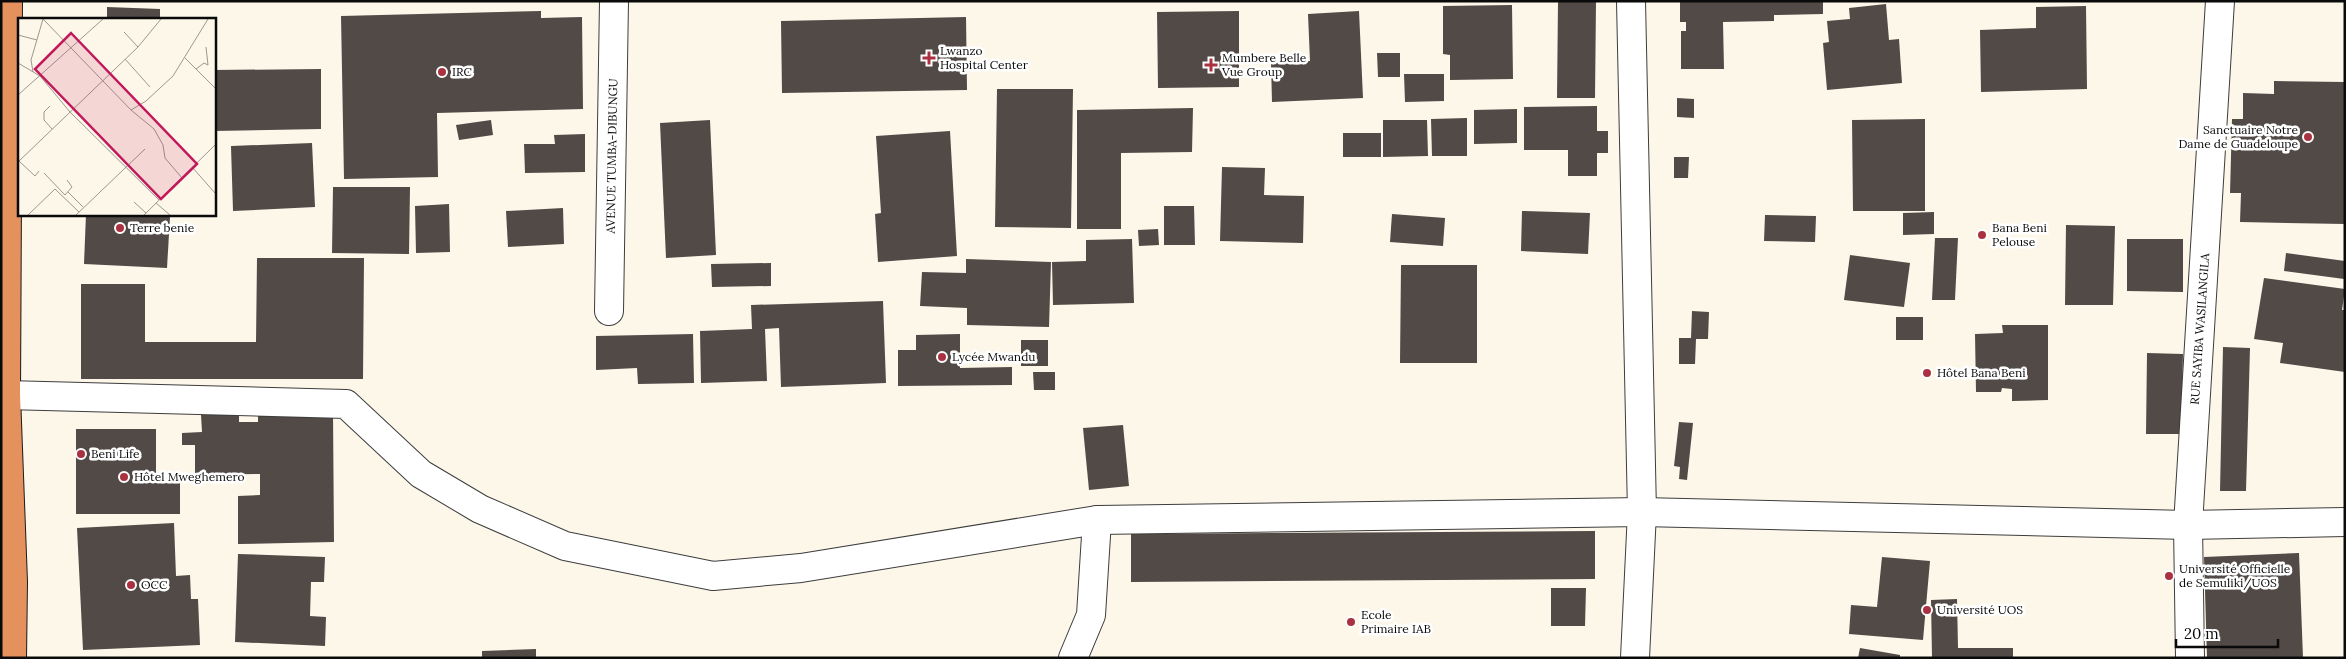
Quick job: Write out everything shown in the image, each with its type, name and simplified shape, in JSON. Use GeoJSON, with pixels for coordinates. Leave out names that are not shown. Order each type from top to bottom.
{"type":"FeatureCollection","features":[{"type":"Feature","properties":{"kind":"highway"},"geometry":{"type":"LineString","coordinates":[[8,1],[7,582],[12,658]]}},
{"type":"Feature","properties":{"kind":"street","name":"AVENUE TUMBA-DIBUNGU"},"geometry":{"type":"LineString","coordinates":[[610,311],[614,1]]}},
{"type":"Feature","properties":{"kind":"street"},"geometry":{"type":"LineString","coordinates":[[1631,1],[1642,512],[1636,658]]}},
{"type":"Feature","properties":{"kind":"street","name":"RUE SAYIBA WASILANGILA"},"geometry":{"type":"LineString","coordinates":[[2190,658],[2188,525],[2220,1]]}},
{"type":"Feature","properties":{"kind":"street"},"geometry":{"type":"LineString","coordinates":[[6,395],[346,404],[421,474],[480,509],[565,546],[713,576],[801,568],[1097,520],[1642,512],[2188,525],[2345,522]]}},
{"type":"Feature","properties":{"kind":"street"},"geometry":{"type":"LineString","coordinates":[[1073,658],[1091,615],[1097,520]]}},
{"type":"Feature","properties":{"kind":"building"},"geometry":{"type":"Polygon","coordinates":[[[1558,1],[1596,1],[1595,98],[1557,98],[1558,1]]]}},
{"type":"Feature","properties":{"kind":"building"},"geometry":{"type":"Polygon","coordinates":[[[1680,1],[1823,1],[1823,14],[1774,15],[1774,21],[1723,22],[1724,69],[1681,69],[1681,31],[1686,31],[1686,22],[1680,22],[1680,1]]]}},
{"type":"Feature","properties":{"kind":"building"},"geometry":{"type":"Polygon","coordinates":[[[1886,4],[1889,40],[1899,39],[1902,83],[1827,90],[1823,43],[1829,42],[1827,21],[1850,19],[1849,8],[1886,4]]]}},
{"type":"Feature","properties":{"kind":"building"},"geometry":{"type":"Polygon","coordinates":[[[1512,5],[1513,79],[1450,80],[1450,55],[1443,54],[1443,6],[1512,5]]]}},
{"type":"Feature","properties":{"kind":"building"},"geometry":{"type":"Polygon","coordinates":[[[2086,6],[2087,89],[1981,92],[1980,30],[2036,28],[2036,7],[2086,6]]]}},
{"type":"Feature","properties":{"kind":"building"},"geometry":{"type":"Polygon","coordinates":[[[107,7],[160,9],[160,18],[107,18],[107,7]]]}},
{"type":"Feature","properties":{"kind":"building"},"geometry":{"type":"Polygon","coordinates":[[[541,11],[541,18],[582,17],[583,109],[437,113],[438,177],[344,179],[341,16],[541,11]]]}},
{"type":"Feature","properties":{"kind":"building"},"geometry":{"type":"Polygon","coordinates":[[[1239,11],[1239,87],[1158,88],[1157,12],[1239,11]]]}},
{"type":"Feature","properties":{"kind":"building"},"geometry":{"type":"Polygon","coordinates":[[[1359,11],[1363,98],[1272,102],[1271,63],[1310,61],[1308,14],[1359,11]]]}},
{"type":"Feature","properties":{"kind":"building"},"geometry":{"type":"Polygon","coordinates":[[[966,17],[967,90],[782,93],[781,21],[966,17]]]}},
{"type":"Feature","properties":{"kind":"building"},"geometry":{"type":"Polygon","coordinates":[[[1377,53],[1400,53],[1400,77],[1378,77],[1377,53]]]}},
{"type":"Feature","properties":{"kind":"building"},"geometry":{"type":"Polygon","coordinates":[[[321,69],[321,129],[215,131],[215,70],[321,69]]]}},
{"type":"Feature","properties":{"kind":"building"},"geometry":{"type":"Polygon","coordinates":[[[1404,74],[1444,74],[1444,101],[1405,102],[1404,74]]]}},
{"type":"Feature","properties":{"kind":"building"},"geometry":{"type":"Polygon","coordinates":[[[2274,81],[2345,82],[2345,224],[2240,222],[2241,193],[2230,193],[2232,119],[2243,119],[2243,93],[2274,94],[2274,81]]]}},
{"type":"Feature","properties":{"kind":"building"},"geometry":{"type":"Polygon","coordinates":[[[997,89],[1073,89],[1071,228],[995,227],[997,89]]]}},
{"type":"Feature","properties":{"kind":"building"},"geometry":{"type":"Polygon","coordinates":[[[1677,98],[1694,99],[1694,118],[1677,117],[1677,98]]]}},
{"type":"Feature","properties":{"kind":"building"},"geometry":{"type":"Polygon","coordinates":[[[1597,106],[1597,131],[1608,131],[1608,153],[1597,153],[1597,176],[1568,176],[1568,150],[1524,150],[1524,107],[1597,106]]]}},
{"type":"Feature","properties":{"kind":"building"},"geometry":{"type":"Polygon","coordinates":[[[1193,108],[1192,152],[1121,153],[1121,229],[1077,229],[1077,110],[1193,108]]]}},
{"type":"Feature","properties":{"kind":"building"},"geometry":{"type":"Polygon","coordinates":[[[1517,109],[1517,143],[1474,144],[1474,110],[1517,109]]]}},
{"type":"Feature","properties":{"kind":"building"},"geometry":{"type":"Polygon","coordinates":[[[1467,118],[1467,156],[1432,156],[1431,119],[1467,118]]]}},
{"type":"Feature","properties":{"kind":"building"},"geometry":{"type":"Polygon","coordinates":[[[1925,119],[1925,211],[1853,211],[1852,120],[1925,119]]]}},
{"type":"Feature","properties":{"kind":"building"},"geometry":{"type":"Polygon","coordinates":[[[491,120],[493,135],[459,140],[456,125],[491,120]]]}},
{"type":"Feature","properties":{"kind":"building"},"geometry":{"type":"Polygon","coordinates":[[[710,120],[716,255],[666,258],[660,123],[710,120]]]}},
{"type":"Feature","properties":{"kind":"building"},"geometry":{"type":"Polygon","coordinates":[[[1383,120],[1427,120],[1428,156],[1383,157],[1383,120]]]}},
{"type":"Feature","properties":{"kind":"building"},"geometry":{"type":"Polygon","coordinates":[[[950,131],[957,256],[878,262],[875,214],[881,213],[876,136],[950,131]]]}},
{"type":"Feature","properties":{"kind":"building"},"geometry":{"type":"Polygon","coordinates":[[[1343,133],[1381,133],[1381,157],[1343,157],[1343,133]]]}},
{"type":"Feature","properties":{"kind":"building"},"geometry":{"type":"Polygon","coordinates":[[[585,134],[585,172],[525,173],[524,144],[555,144],[554,135],[585,134]]]}},
{"type":"Feature","properties":{"kind":"building"},"geometry":{"type":"Polygon","coordinates":[[[312,143],[315,207],[233,211],[231,146],[312,143]]]}},
{"type":"Feature","properties":{"kind":"building"},"geometry":{"type":"Polygon","coordinates":[[[1674,157],[1689,157],[1688,178],[1674,178],[1674,157]]]}},
{"type":"Feature","properties":{"kind":"building"},"geometry":{"type":"Polygon","coordinates":[[[1222,167],[1265,168],[1264,195],[1304,196],[1303,243],[1220,241],[1222,167]]]}},
{"type":"Feature","properties":{"kind":"building"},"geometry":{"type":"Polygon","coordinates":[[[333,187],[410,187],[409,254],[332,253],[333,187]]]}},
{"type":"Feature","properties":{"kind":"building"},"geometry":{"type":"Polygon","coordinates":[[[449,204],[450,252],[416,253],[415,206],[449,204]]]}},
{"type":"Feature","properties":{"kind":"building"},"geometry":{"type":"Polygon","coordinates":[[[1164,206],[1194,206],[1195,245],[1164,245],[1164,206]]]}},
{"type":"Feature","properties":{"kind":"building"},"geometry":{"type":"Polygon","coordinates":[[[563,208],[564,244],[508,247],[506,211],[563,208]]]}},
{"type":"Feature","properties":{"kind":"building"},"geometry":{"type":"Polygon","coordinates":[[[1522,211],[1590,213],[1588,254],[1521,251],[1522,211]]]}},
{"type":"Feature","properties":{"kind":"building"},"geometry":{"type":"Polygon","coordinates":[[[1934,212],[1934,234],[1903,235],[1903,213],[1934,212]]]}},
{"type":"Feature","properties":{"kind":"building"},"geometry":{"type":"Polygon","coordinates":[[[1392,214],[1445,218],[1443,246],[1390,242],[1392,214]]]}},
{"type":"Feature","properties":{"kind":"building"},"geometry":{"type":"Polygon","coordinates":[[[86,215],[170,217],[167,268],[84,264],[86,215]]]}},
{"type":"Feature","properties":{"kind":"building"},"geometry":{"type":"Polygon","coordinates":[[[1765,215],[1816,216],[1815,242],[1764,241],[1765,215]]]}},
{"type":"Feature","properties":{"kind":"building"},"geometry":{"type":"Polygon","coordinates":[[[2066,225],[2115,226],[2113,305],[2065,305],[2066,225]]]}},
{"type":"Feature","properties":{"kind":"building"},"geometry":{"type":"Polygon","coordinates":[[[1158,229],[1159,245],[1139,246],[1138,230],[1158,229]]]}},
{"type":"Feature","properties":{"kind":"building"},"geometry":{"type":"Polygon","coordinates":[[[1935,238],[1958,238],[1955,300],[1932,300],[1935,238]]]}},
{"type":"Feature","properties":{"kind":"building"},"geometry":{"type":"Polygon","coordinates":[[[1132,239],[1134,303],[1053,305],[1052,262],[1086,261],[1086,240],[1132,239]]]}},
{"type":"Feature","properties":{"kind":"building"},"geometry":{"type":"Polygon","coordinates":[[[2127,239],[2183,239],[2183,292],[2127,291],[2127,239]]]}},
{"type":"Feature","properties":{"kind":"building"},"geometry":{"type":"Polygon","coordinates":[[[2286,253],[2345,261],[2344,279],[2284,271],[2286,253]]]}},
{"type":"Feature","properties":{"kind":"building"},"geometry":{"type":"Polygon","coordinates":[[[1850,255],[1910,263],[1904,307],[1844,300],[1850,255]]]}},
{"type":"Feature","properties":{"kind":"building"},"geometry":{"type":"Polygon","coordinates":[[[257,258],[364,258],[363,379],[81,379],[81,284],[145,284],[145,342],[256,342],[257,258]]]}},
{"type":"Feature","properties":{"kind":"building"},"geometry":{"type":"Polygon","coordinates":[[[966,259],[1051,262],[1049,327],[967,325],[967,308],[920,306],[922,272],[966,273],[966,259]]]}},
{"type":"Feature","properties":{"kind":"building"},"geometry":{"type":"Polygon","coordinates":[[[771,263],[771,286],[712,287],[711,264],[771,263]]]}},
{"type":"Feature","properties":{"kind":"building"},"geometry":{"type":"Polygon","coordinates":[[[1401,265],[1477,265],[1477,363],[1400,363],[1401,265]]]}},
{"type":"Feature","properties":{"kind":"building"},"geometry":{"type":"Polygon","coordinates":[[[2264,278],[2345,289],[2342,310],[2345,310],[2345,372],[2280,363],[2283,343],[2254,339],[2264,278]]]}},
{"type":"Feature","properties":{"kind":"building"},"geometry":{"type":"Polygon","coordinates":[[[883,301],[886,383],[781,387],[779,328],[765,329],[767,381],[701,383],[700,331],[752,329],[751,305],[883,301]]]}},
{"type":"Feature","properties":{"kind":"building"},"geometry":{"type":"Polygon","coordinates":[[[1692,311],[1709,312],[1708,339],[1696,339],[1695,364],[1679,364],[1679,338],[1691,338],[1692,311]]]}},
{"type":"Feature","properties":{"kind":"building"},"geometry":{"type":"Polygon","coordinates":[[[1896,317],[1923,317],[1923,340],[1896,340],[1896,317]]]}},
{"type":"Feature","properties":{"kind":"building"},"geometry":{"type":"Polygon","coordinates":[[[2002,325],[2048,325],[2048,400],[2012,401],[2012,389],[2002,388],[2001,392],[1976,392],[1975,334],[2003,333],[2002,325]]]}},
{"type":"Feature","properties":{"kind":"building"},"geometry":{"type":"Polygon","coordinates":[[[693,334],[694,383],[638,384],[637,368],[596,370],[596,336],[693,334]]]}},
{"type":"Feature","properties":{"kind":"building"},"geometry":{"type":"Polygon","coordinates":[[[960,334],[960,368],[1012,367],[1012,385],[898,386],[898,350],[916,350],[916,335],[960,334]]]}},
{"type":"Feature","properties":{"kind":"building"},"geometry":{"type":"Polygon","coordinates":[[[1021,340],[1048,340],[1048,366],[1021,366],[1021,340]]]}},
{"type":"Feature","properties":{"kind":"building"},"geometry":{"type":"Polygon","coordinates":[[[2223,347],[2250,348],[2246,491],[2220,491],[2223,347]]]}},
{"type":"Feature","properties":{"kind":"building"},"geometry":{"type":"Polygon","coordinates":[[[2147,353],[2183,354],[2181,434],[2146,434],[2147,353]]]}},
{"type":"Feature","properties":{"kind":"building"},"geometry":{"type":"Polygon","coordinates":[[[1033,372],[1055,372],[1055,390],[1034,390],[1033,372]]]}},
{"type":"Feature","properties":{"kind":"building"},"geometry":{"type":"Polygon","coordinates":[[[333,411],[334,542],[238,544],[238,496],[260,495],[260,474],[195,475],[195,445],[182,445],[182,433],[202,432],[201,415],[239,414],[239,422],[258,422],[258,412],[333,411]]]}},
{"type":"Feature","properties":{"kind":"building"},"geometry":{"type":"Polygon","coordinates":[[[1679,422],[1693,423],[1687,480],[1679,479],[1680,467],[1674,466],[1679,422]]]}},
{"type":"Feature","properties":{"kind":"building"},"geometry":{"type":"Polygon","coordinates":[[[1123,425],[1129,486],[1089,490],[1083,428],[1123,425]]]}},
{"type":"Feature","properties":{"kind":"building"},"geometry":{"type":"Polygon","coordinates":[[[76,429],[156,429],[156,483],[180,482],[180,514],[76,514],[76,429]]]}},
{"type":"Feature","properties":{"kind":"building"},"geometry":{"type":"Polygon","coordinates":[[[174,523],[176,576],[190,575],[191,599],[198,599],[200,645],[83,650],[77,528],[174,523]]]}},
{"type":"Feature","properties":{"kind":"building"},"geometry":{"type":"Polygon","coordinates":[[[1595,531],[1595,579],[1131,582],[1131,534],[1595,531]]]}},
{"type":"Feature","properties":{"kind":"building"},"geometry":{"type":"Polygon","coordinates":[[[2299,553],[2303,658],[2207,658],[2204,557],[2299,553]]]}},
{"type":"Feature","properties":{"kind":"building"},"geometry":{"type":"Polygon","coordinates":[[[238,554],[325,557],[324,582],[311,582],[310,616],[326,617],[325,646],[235,642],[238,554]]]}},
{"type":"Feature","properties":{"kind":"building"},"geometry":{"type":"Polygon","coordinates":[[[1882,557],[1930,561],[1923,640],[1849,634],[1851,605],[1877,607],[1882,557]]]}},
{"type":"Feature","properties":{"kind":"building"},"geometry":{"type":"Polygon","coordinates":[[[1551,588],[1586,588],[1585,626],[1551,626],[1551,588]]]}},
{"type":"Feature","properties":{"kind":"building"},"geometry":{"type":"Polygon","coordinates":[[[1957,599],[1958,648],[2013,648],[2013,658],[1932,658],[1931,600],[1957,599]]]}},
{"type":"Feature","properties":{"kind":"building"},"geometry":{"type":"Polygon","coordinates":[[[1860,648],[1900,655],[1900,658],[1858,658],[1860,648]]]}},
{"type":"Feature","properties":{"kind":"building"},"geometry":{"type":"Polygon","coordinates":[[[536,649],[536,658],[482,658],[482,651],[536,649]]]}},
{"type":"Feature","properties":{"kind":"place","name":"Lwanzo Hospital Center"},"geometry":{"type":"Point","coordinates":[929,58]}},
{"type":"Feature","properties":{"kind":"place","name":"Mumbere Belle Vue Group"},"geometry":{"type":"Point","coordinates":[1211,65]}},
{"type":"Feature","properties":{"kind":"place","name":"IRC"},"geometry":{"type":"Point","coordinates":[442,72]}},
{"type":"Feature","properties":{"kind":"place","name":"Sanctuaire Notre Dame de Guadeloupe"},"geometry":{"type":"Point","coordinates":[2308,137]}},
{"type":"Feature","properties":{"kind":"place","name":"Terre benie"},"geometry":{"type":"Point","coordinates":[120,228]}},
{"type":"Feature","properties":{"kind":"place","name":"Bana Beni Pelouse"},"geometry":{"type":"Point","coordinates":[1982,235]}},
{"type":"Feature","properties":{"kind":"place","name":"Lycée Mwandu"},"geometry":{"type":"Point","coordinates":[942,357]}},
{"type":"Feature","properties":{"kind":"place","name":"Hôtel Bana Beni"},"geometry":{"type":"Point","coordinates":[1927,373]}},
{"type":"Feature","properties":{"kind":"place","name":"Beni Life"},"geometry":{"type":"Point","coordinates":[81,454]}},
{"type":"Feature","properties":{"kind":"place","name":"Hôtel Mweghemero"},"geometry":{"type":"Point","coordinates":[124,477]}},
{"type":"Feature","properties":{"kind":"place","name":"Université Officielle de Semuliki/UOS"},"geometry":{"type":"Point","coordinates":[2169,576]}},
{"type":"Feature","properties":{"kind":"place","name":"OCC"},"geometry":{"type":"Point","coordinates":[131,585]}},
{"type":"Feature","properties":{"kind":"place","name":"Université UOS"},"geometry":{"type":"Point","coordinates":[1927,610]}},
{"type":"Feature","properties":{"kind":"place","name":"Ecole Primaire IAB"},"geometry":{"type":"Point","coordinates":[1351,622]}}]}
